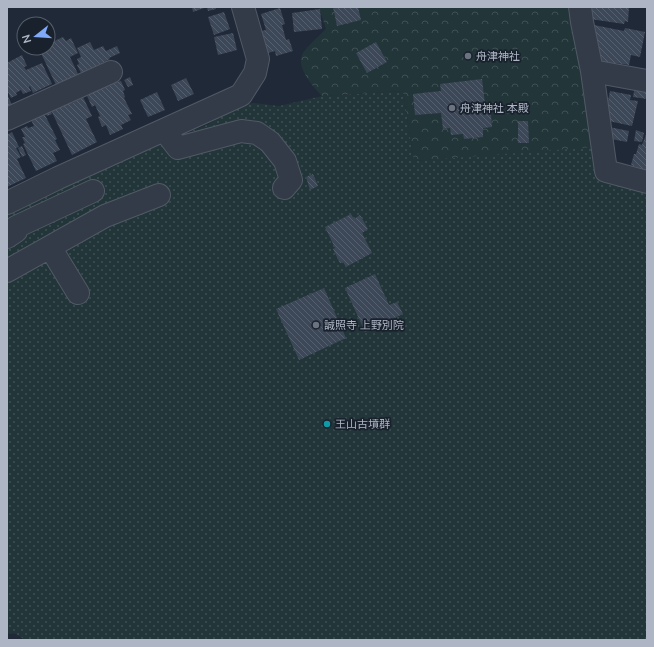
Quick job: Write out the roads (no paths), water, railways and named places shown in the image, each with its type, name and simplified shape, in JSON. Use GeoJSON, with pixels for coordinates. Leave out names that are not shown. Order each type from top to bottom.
{"type":"FeatureCollection","features":[{"type":"Feature","properties":{"kind":"street"},"geometry":{"type":"LineString","coordinates":[[7,203],[58,178],[242,95],[255,73],[258,59],[243,7]]}},
{"type":"Feature","properties":{"kind":"street"},"geometry":{"type":"LineString","coordinates":[[580,7],[592,71],[606,171],[647,182]]}},
{"type":"Feature","properties":{"kind":"street"},"geometry":{"type":"LineString","coordinates":[[592,71],[647,81]]}},
{"type":"Feature","properties":{"kind":"street"},"geometry":{"type":"LineString","coordinates":[[7,120],[111,72]]}},
{"type":"Feature","properties":{"kind":"street"},"geometry":{"type":"LineString","coordinates":[[164,130],[178,148],[241,131],[256,132],[270,142],[285,161],[291,180],[284,188]]}},
{"type":"Feature","properties":{"kind":"street"},"geometry":{"type":"LineString","coordinates":[[7,236],[16,231],[16,227],[93,191]]}},
{"type":"Feature","properties":{"kind":"street"},"geometry":{"type":"LineString","coordinates":[[7,271],[105,216],[159,195]]}},
{"type":"Feature","properties":{"kind":"street"},"geometry":{"type":"LineString","coordinates":[[50,247],[78,293]]}},
{"type":"Feature","properties":{"kind":"place","name":"舟津神社"},"geometry":{"type":"Point","coordinates":[468,56]}},
{"type":"Feature","properties":{"kind":"place","name":"舟津神社 本殿"},"geometry":{"type":"Point","coordinates":[452,108]}},
{"type":"Feature","properties":{"kind":"place","name":"誠照寺 上野別院"},"geometry":{"type":"Point","coordinates":[316,325]}},
{"type":"Feature","properties":{"kind":"place","name":"王山古墳群"},"geometry":{"type":"Point","coordinates":[327,424]}}]}
